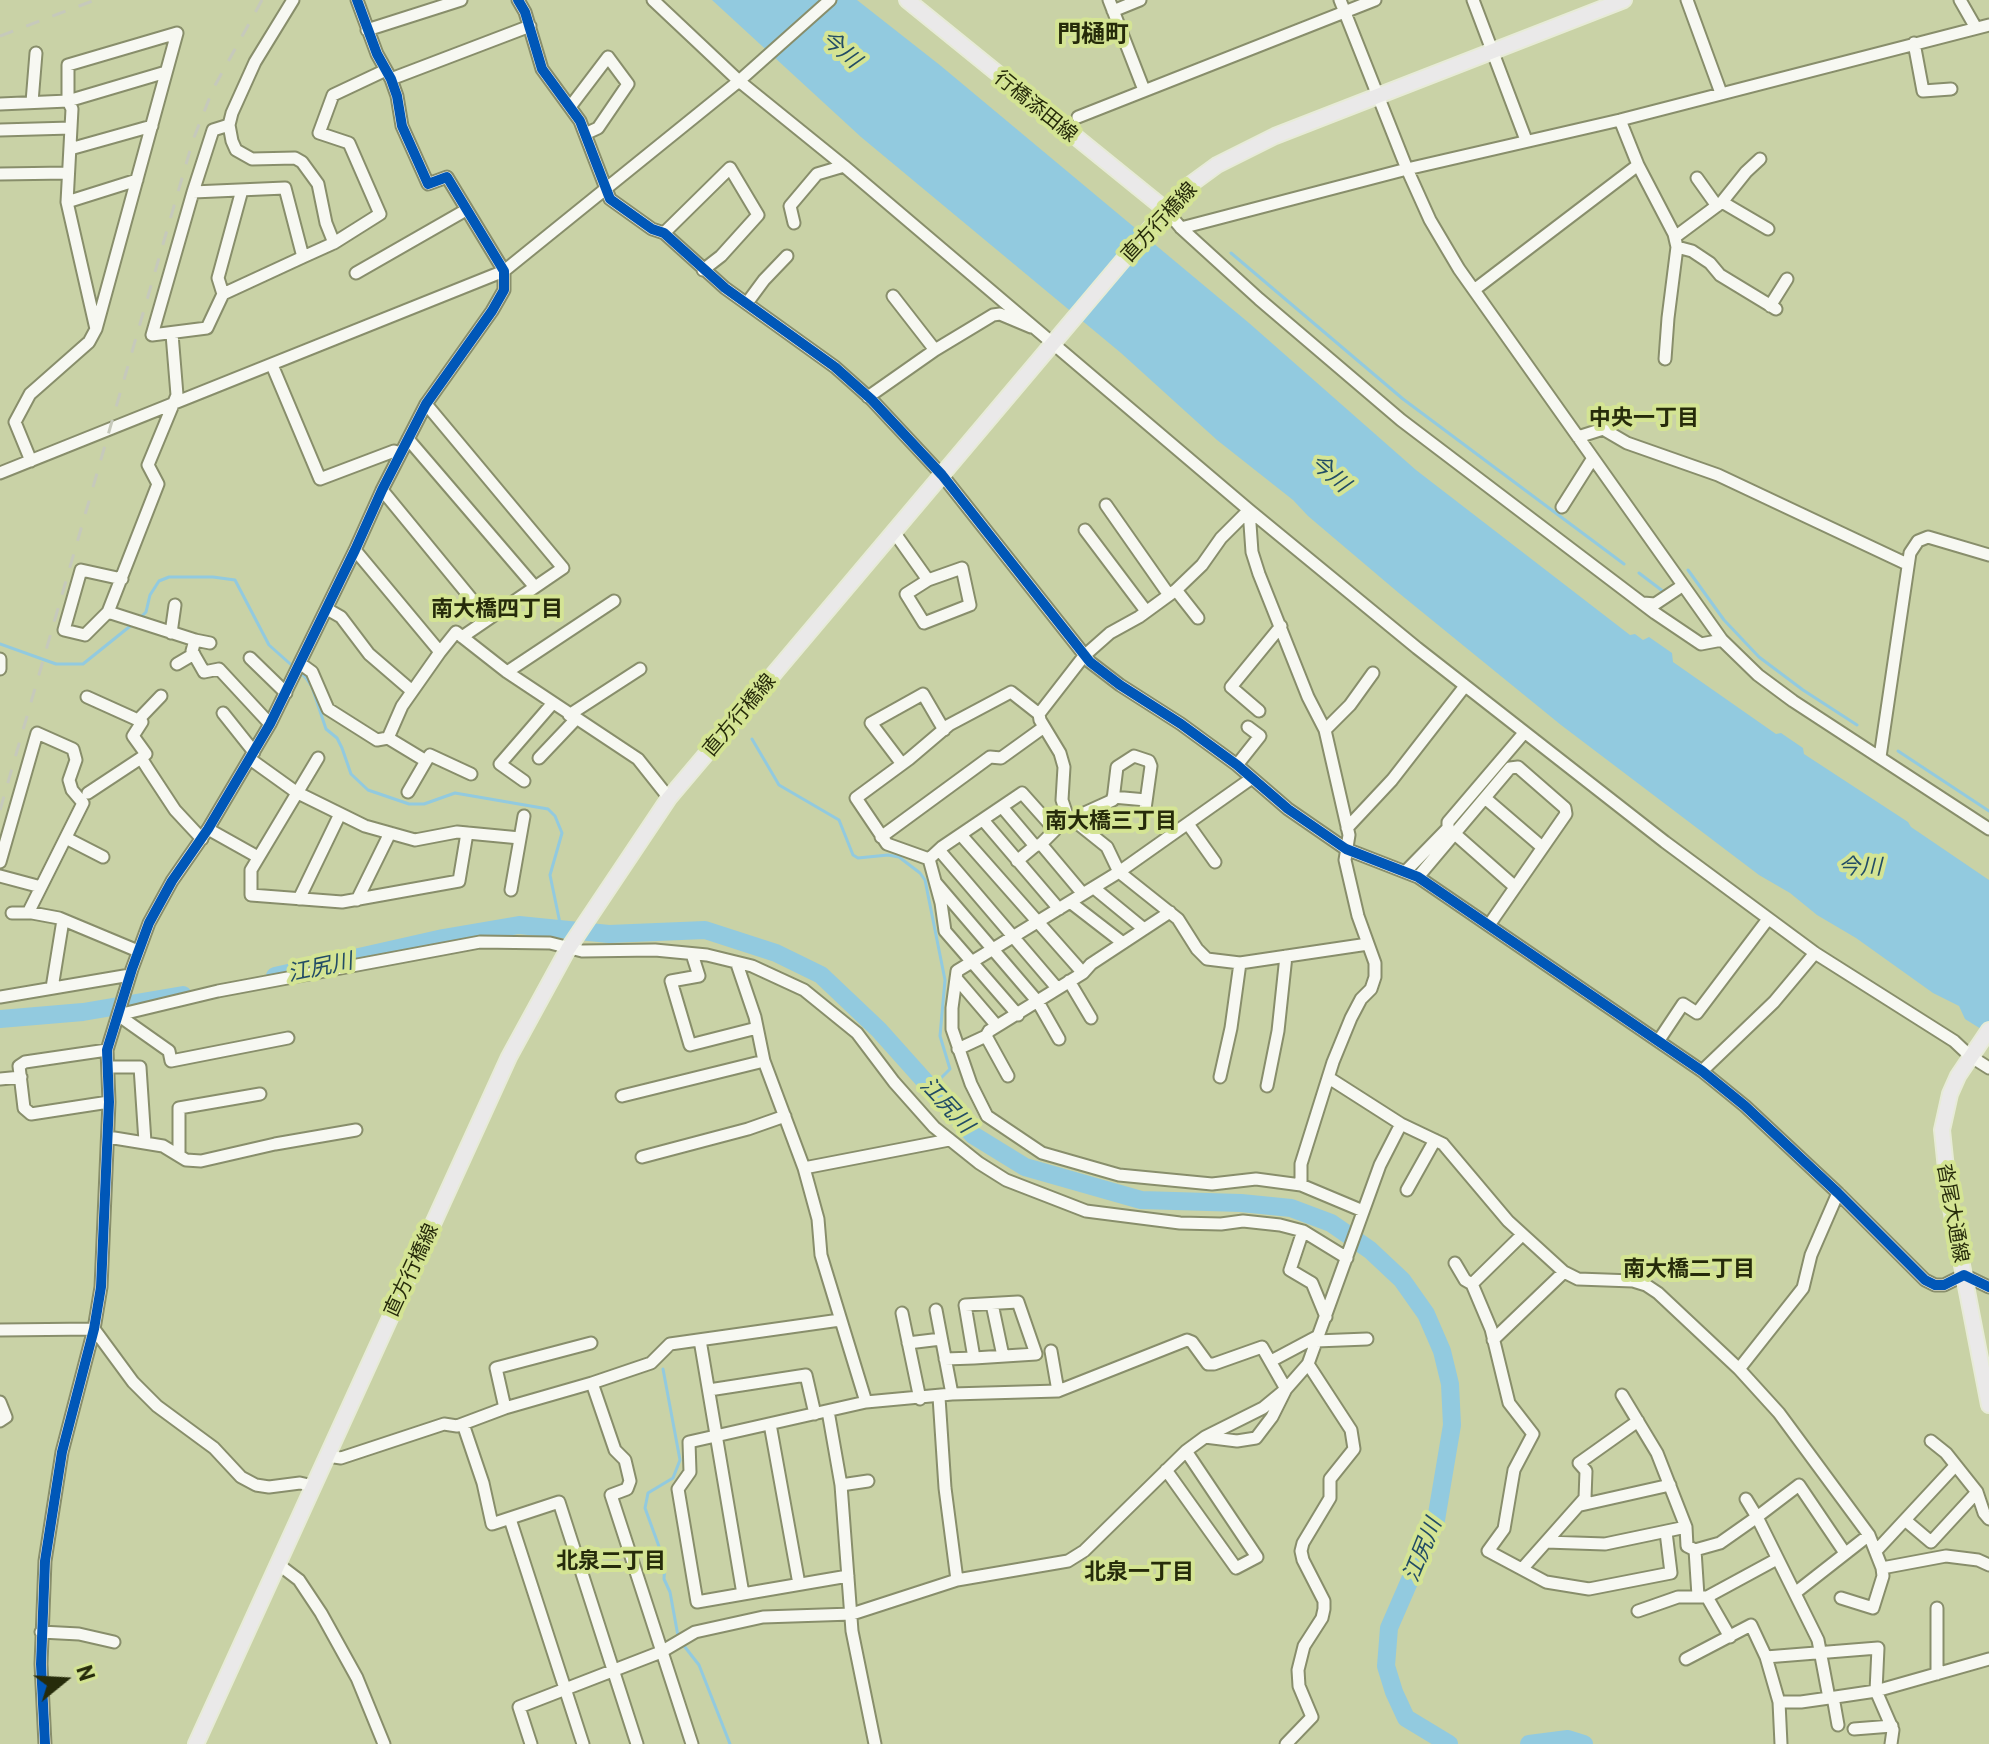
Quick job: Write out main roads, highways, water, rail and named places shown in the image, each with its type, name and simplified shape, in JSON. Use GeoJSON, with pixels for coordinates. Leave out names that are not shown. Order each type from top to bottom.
{"type":"FeatureCollection","features":[{"type":"Feature","properties":{"kind":"main road","name":"行橋添田線"},"geometry":{"type":"LineString","coordinates":[[907,0],[1162,215]]}},
{"type":"Feature","properties":{"kind":"main road","name":"直方行橋線"},"geometry":{"type":"LineString","coordinates":[[196,1744],[509,1057],[585,921],[669,798],[1191,184],[1248,148],[1624,0]]}},
{"type":"Feature","properties":{"kind":"main road","name":"沓尾大通線"},"geometry":{"type":"LineString","coordinates":[[1989,1030],[1950,1094],[1942,1130],[1949,1198],[1989,1405]]}},
{"type":"Feature","properties":{"kind":"water","name":"今川"},"geometry":{"type":"Polygon","coordinates":[[[712,0],[857,0],[941,66],[1249,323],[1416,470],[1630,635],[1635,634],[1643,640],[1649,637],[1672,653],[1673,662],[1776,734],[1781,733],[1803,748],[1804,754],[1989,880],[1989,1034],[1965,1019],[1959,1006],[1933,993],[1856,938],[1817,915],[1790,893],[1759,875],[1561,725],[1400,594],[1293,500],[1217,440],[1121,353],[861,137],[712,0]]]}},
{"type":"Feature","properties":{"kind":"waterway"},"geometry":{"type":"LineString","coordinates":[[1231,253],[1403,399],[1624,564]]}},
{"type":"Feature","properties":{"kind":"waterway"},"geometry":{"type":"LineString","coordinates":[[1688,570],[1724,620],[1759,657],[1857,725]]}},
{"type":"Feature","properties":{"kind":"waterway"},"geometry":{"type":"LineString","coordinates":[[1639,573],[1664,592]]}},
{"type":"Feature","properties":{"kind":"waterway"},"geometry":{"type":"LineString","coordinates":[[140,618],[146,612],[150,595],[159,581],[169,577],[235,580],[269,645],[312,687],[326,729],[337,738],[351,774],[368,790],[409,804],[424,804],[455,793],[548,809],[555,816],[562,833],[550,875],[561,928]]}},
{"type":"Feature","properties":{"kind":"waterway"},"geometry":{"type":"LineString","coordinates":[[0,644],[56,664],[83,664],[134,623]]}},
{"type":"Feature","properties":{"kind":"waterway"},"geometry":{"type":"LineString","coordinates":[[752,739],[779,785],[839,820],[853,855],[858,858],[899,857],[925,880],[945,980],[940,1036],[950,1069],[932,1087]]}},
{"type":"Feature","properties":{"kind":"waterway"},"geometry":{"type":"LineString","coordinates":[[1898,751],[1989,811]]}},
{"type":"Feature","properties":{"kind":"waterway","name":"江尻川"},"geometry":{"type":"LineString","coordinates":[[275,976],[443,938],[519,925],[609,934],[705,930],[776,953],[821,975],[879,1030],[973,1135],[1025,1167],[1141,1200],[1291,1208],[1331,1223],[1370,1250],[1402,1280],[1426,1314],[1442,1351],[1450,1384],[1452,1425],[1436,1520],[1389,1628],[1386,1666],[1406,1718],[1449,1744]]}},
{"type":"Feature","properties":{"kind":"waterway","name":"江尻川"},"geometry":{"type":"LineString","coordinates":[[0,1019],[83,1012],[183,995]]}},
{"type":"Feature","properties":{"kind":"waterway"},"geometry":{"type":"LineString","coordinates":[[663,1369],[680,1460],[673,1478],[648,1493],[645,1508],[665,1563],[664,1579],[670,1592],[678,1636]]}},
{"type":"Feature","properties":{"kind":"waterway"},"geometry":{"type":"LineString","coordinates":[[681,1642],[699,1665],[730,1744]]}},
{"type":"Feature","properties":{"kind":"waterway","name":"江尻川"},"geometry":{"type":"LineString","coordinates":[[1529,1744],[1568,1739],[1584,1744]]}},
{"type":"Feature","properties":{"kind":"railway"},"geometry":{"type":"LineString","coordinates":[[0,36],[95,0]]}},
{"type":"Feature","properties":{"kind":"railway"},"geometry":{"type":"LineString","coordinates":[[0,810],[193,140],[213,89],[262,0]]}},
{"type":"Feature","properties":{"kind":"district","name":"門樋町"},"geometry":{"type":"Point","coordinates":[1093,34]}},
{"type":"Feature","properties":{"kind":"district","name":"中央一丁目"},"geometry":{"type":"Point","coordinates":[1644,418]}},
{"type":"Feature","properties":{"kind":"district","name":"南大橋四丁目"},"geometry":{"type":"Point","coordinates":[497,609]}},
{"type":"Feature","properties":{"kind":"district","name":"南大橋三丁目"},"geometry":{"type":"Point","coordinates":[1111,821]}},
{"type":"Feature","properties":{"kind":"district","name":"南大橋二丁目"},"geometry":{"type":"Point","coordinates":[1689,1269]}},
{"type":"Feature","properties":{"kind":"district","name":"北泉二丁目"},"geometry":{"type":"Point","coordinates":[611,1561]}},
{"type":"Feature","properties":{"kind":"district","name":"北泉一丁目"},"geometry":{"type":"Point","coordinates":[1139,1572]}}]}
